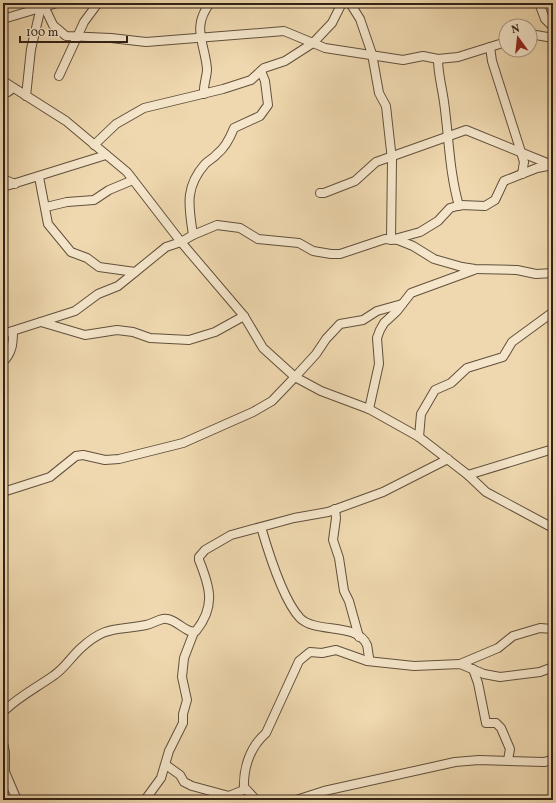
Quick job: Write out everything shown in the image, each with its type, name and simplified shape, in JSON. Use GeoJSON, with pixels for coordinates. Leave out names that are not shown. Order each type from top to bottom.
{"type":"FeatureCollection","features":[{"type":"Feature","properties":{"kind":"street"},"geometry":{"type":"LineString","coordinates":[[3,19],[42,5],[57,3]]}},
{"type":"Feature","properties":{"kind":"street"},"geometry":{"type":"LineString","coordinates":[[58,76],[84,22],[98,3]]}},
{"type":"Feature","properties":{"kind":"street"},"geometry":{"type":"LineString","coordinates":[[204,94],[203,84],[207,71],[199,37],[205,10],[210,3]]}},
{"type":"Feature","properties":{"kind":"street"},"geometry":{"type":"LineString","coordinates":[[94,144],[116,124],[144,108],[204,94],[251,80],[264,68],[285,61],[313,43],[332,23],[342,3]]}},
{"type":"Feature","properties":{"kind":"street"},"geometry":{"type":"LineString","coordinates":[[350,3],[360,19],[372,54],[379,93],[386,106],[391,156],[391,240]]}},
{"type":"Feature","properties":{"kind":"street"},"geometry":{"type":"LineString","coordinates":[[539,3],[545,18],[553,27]]}},
{"type":"Feature","properties":{"kind":"street"},"geometry":{"type":"LineString","coordinates":[[42,5],[54,24],[66,36],[111,38],[146,42],[284,31],[325,48],[372,54],[403,60],[423,56],[438,59],[458,56],[498,44]]}},
{"type":"Feature","properties":{"kind":"street"},"geometry":{"type":"LineString","coordinates":[[26,96],[31,49],[42,5]]}},
{"type":"Feature","properties":{"kind":"street"},"geometry":{"type":"LineString","coordinates":[[538,35],[553,38]]}},
{"type":"Feature","properties":{"kind":"street"},"geometry":{"type":"LineString","coordinates":[[490,47],[492,62],[524,162],[522,174]]}},
{"type":"Feature","properties":{"kind":"street"},"geometry":{"type":"LineString","coordinates":[[438,59],[438,73],[444,101],[446,136],[453,183],[459,206]]}},
{"type":"Feature","properties":{"kind":"street"},"geometry":{"type":"LineString","coordinates":[[193,235],[188,200],[193,184],[205,164],[219,154],[234,128],[260,116],[268,105],[265,82],[261,70]]}},
{"type":"Feature","properties":{"kind":"street"},"geometry":{"type":"LineString","coordinates":[[3,81],[66,121],[127,172],[181,242],[244,316],[263,348],[295,377],[321,391],[369,409],[419,437],[468,475],[486,492],[553,528]]}},
{"type":"Feature","properties":{"kind":"street"},"geometry":{"type":"LineString","coordinates":[[3,92],[8,92],[13,88]]}},
{"type":"Feature","properties":{"kind":"street"},"geometry":{"type":"LineString","coordinates":[[320,193],[324,193],[355,181],[376,162],[466,130],[552,165]]}},
{"type":"Feature","properties":{"kind":"street"},"geometry":{"type":"LineString","coordinates":[[3,187],[106,155]]}},
{"type":"Feature","properties":{"kind":"street"},"geometry":{"type":"LineString","coordinates":[[391,240],[420,232],[438,221],[450,208],[459,206],[485,206],[495,200],[504,181],[552,165]]}},
{"type":"Feature","properties":{"kind":"street"},"geometry":{"type":"LineString","coordinates":[[39,177],[46,207],[48,224],[71,252],[87,258],[98,267],[135,272]]}},
{"type":"Feature","properties":{"kind":"street"},"geometry":{"type":"LineString","coordinates":[[3,179],[15,184]]}},
{"type":"Feature","properties":{"kind":"street"},"geometry":{"type":"LineString","coordinates":[[46,207],[67,202],[94,200],[109,190],[133,180]]}},
{"type":"Feature","properties":{"kind":"street"},"geometry":{"type":"LineString","coordinates":[[3,334],[79,309],[92,297],[118,286],[160,250],[217,225],[240,228],[258,239],[299,243],[313,251],[331,254],[340,254],[385,240],[391,240],[406,243],[446,264],[475,269],[517,270],[536,274],[553,273]]}},
{"type":"Feature","properties":{"kind":"street"},"geometry":{"type":"LineString","coordinates":[[369,409],[379,364],[378,338],[380,330],[411,293],[475,269]]}},
{"type":"Feature","properties":{"kind":"street"},"geometry":{"type":"LineString","coordinates":[[3,492],[50,476],[72,458],[79,455],[105,460],[119,460],[183,443],[263,407],[295,377],[340,324],[364,320],[377,311],[402,304]]}},
{"type":"Feature","properties":{"kind":"street"},"geometry":{"type":"LineString","coordinates":[[419,437],[422,410],[435,390],[451,383],[468,368],[503,357],[512,342],[553,312]]}},
{"type":"Feature","properties":{"kind":"street"},"geometry":{"type":"LineString","coordinates":[[40,322],[85,335],[118,330],[133,332],[150,338],[189,340],[214,332],[244,316]]}},
{"type":"Feature","properties":{"kind":"street"},"geometry":{"type":"LineString","coordinates":[[3,362],[9,356],[11,350],[13,331]]}},
{"type":"Feature","properties":{"kind":"street"},"geometry":{"type":"LineString","coordinates":[[468,475],[553,449]]}},
{"type":"Feature","properties":{"kind":"street"},"geometry":{"type":"LineString","coordinates":[[145,800],[161,778],[169,751],[183,723],[183,714],[187,700],[182,676],[184,658],[194,632],[200,625],[211,597],[208,580],[199,560],[201,553],[231,536],[335,509],[388,490],[448,459]]}},
{"type":"Feature","properties":{"kind":"street"},"geometry":{"type":"LineString","coordinates":[[335,509],[336,518],[333,540],[339,558],[344,591],[350,601],[359,636],[366,645],[369,657]]}},
{"type":"Feature","properties":{"kind":"street"},"geometry":{"type":"LineString","coordinates":[[261,527],[281,582],[301,619],[316,626],[337,628],[359,636]]}},
{"type":"Feature","properties":{"kind":"street"},"geometry":{"type":"LineString","coordinates":[[3,712],[18,698],[60,671],[80,648],[102,632],[114,628],[149,624],[164,618],[175,621],[190,632],[194,632]]}},
{"type":"Feature","properties":{"kind":"street"},"geometry":{"type":"LineString","coordinates":[[244,789],[247,764],[256,742],[266,733],[299,661],[306,654],[336,650],[374,661],[414,666],[460,664],[498,648],[513,636],[540,628],[553,630]]}},
{"type":"Feature","properties":{"kind":"street"},"geometry":{"type":"LineString","coordinates":[[460,664],[484,674],[500,677],[540,672],[553,667]]}},
{"type":"Feature","properties":{"kind":"street"},"geometry":{"type":"LineString","coordinates":[[473,669],[478,683],[486,723],[488,725],[496,723],[501,728],[510,749],[508,760]]}},
{"type":"Feature","properties":{"kind":"street"},"geometry":{"type":"LineString","coordinates":[[3,743],[5,752],[5,772],[17,800]]}},
{"type":"Feature","properties":{"kind":"street"},"geometry":{"type":"LineString","coordinates":[[296,800],[324,791],[455,762],[508,760],[544,762],[553,760]]}},
{"type":"Feature","properties":{"kind":"street"},"geometry":{"type":"LineString","coordinates":[[166,765],[180,775],[184,782],[192,786],[229,796],[244,789]]}},
{"type":"Feature","properties":{"kind":"street"},"geometry":{"type":"LineString","coordinates":[[244,789],[248,790],[256,800]]}}]}
